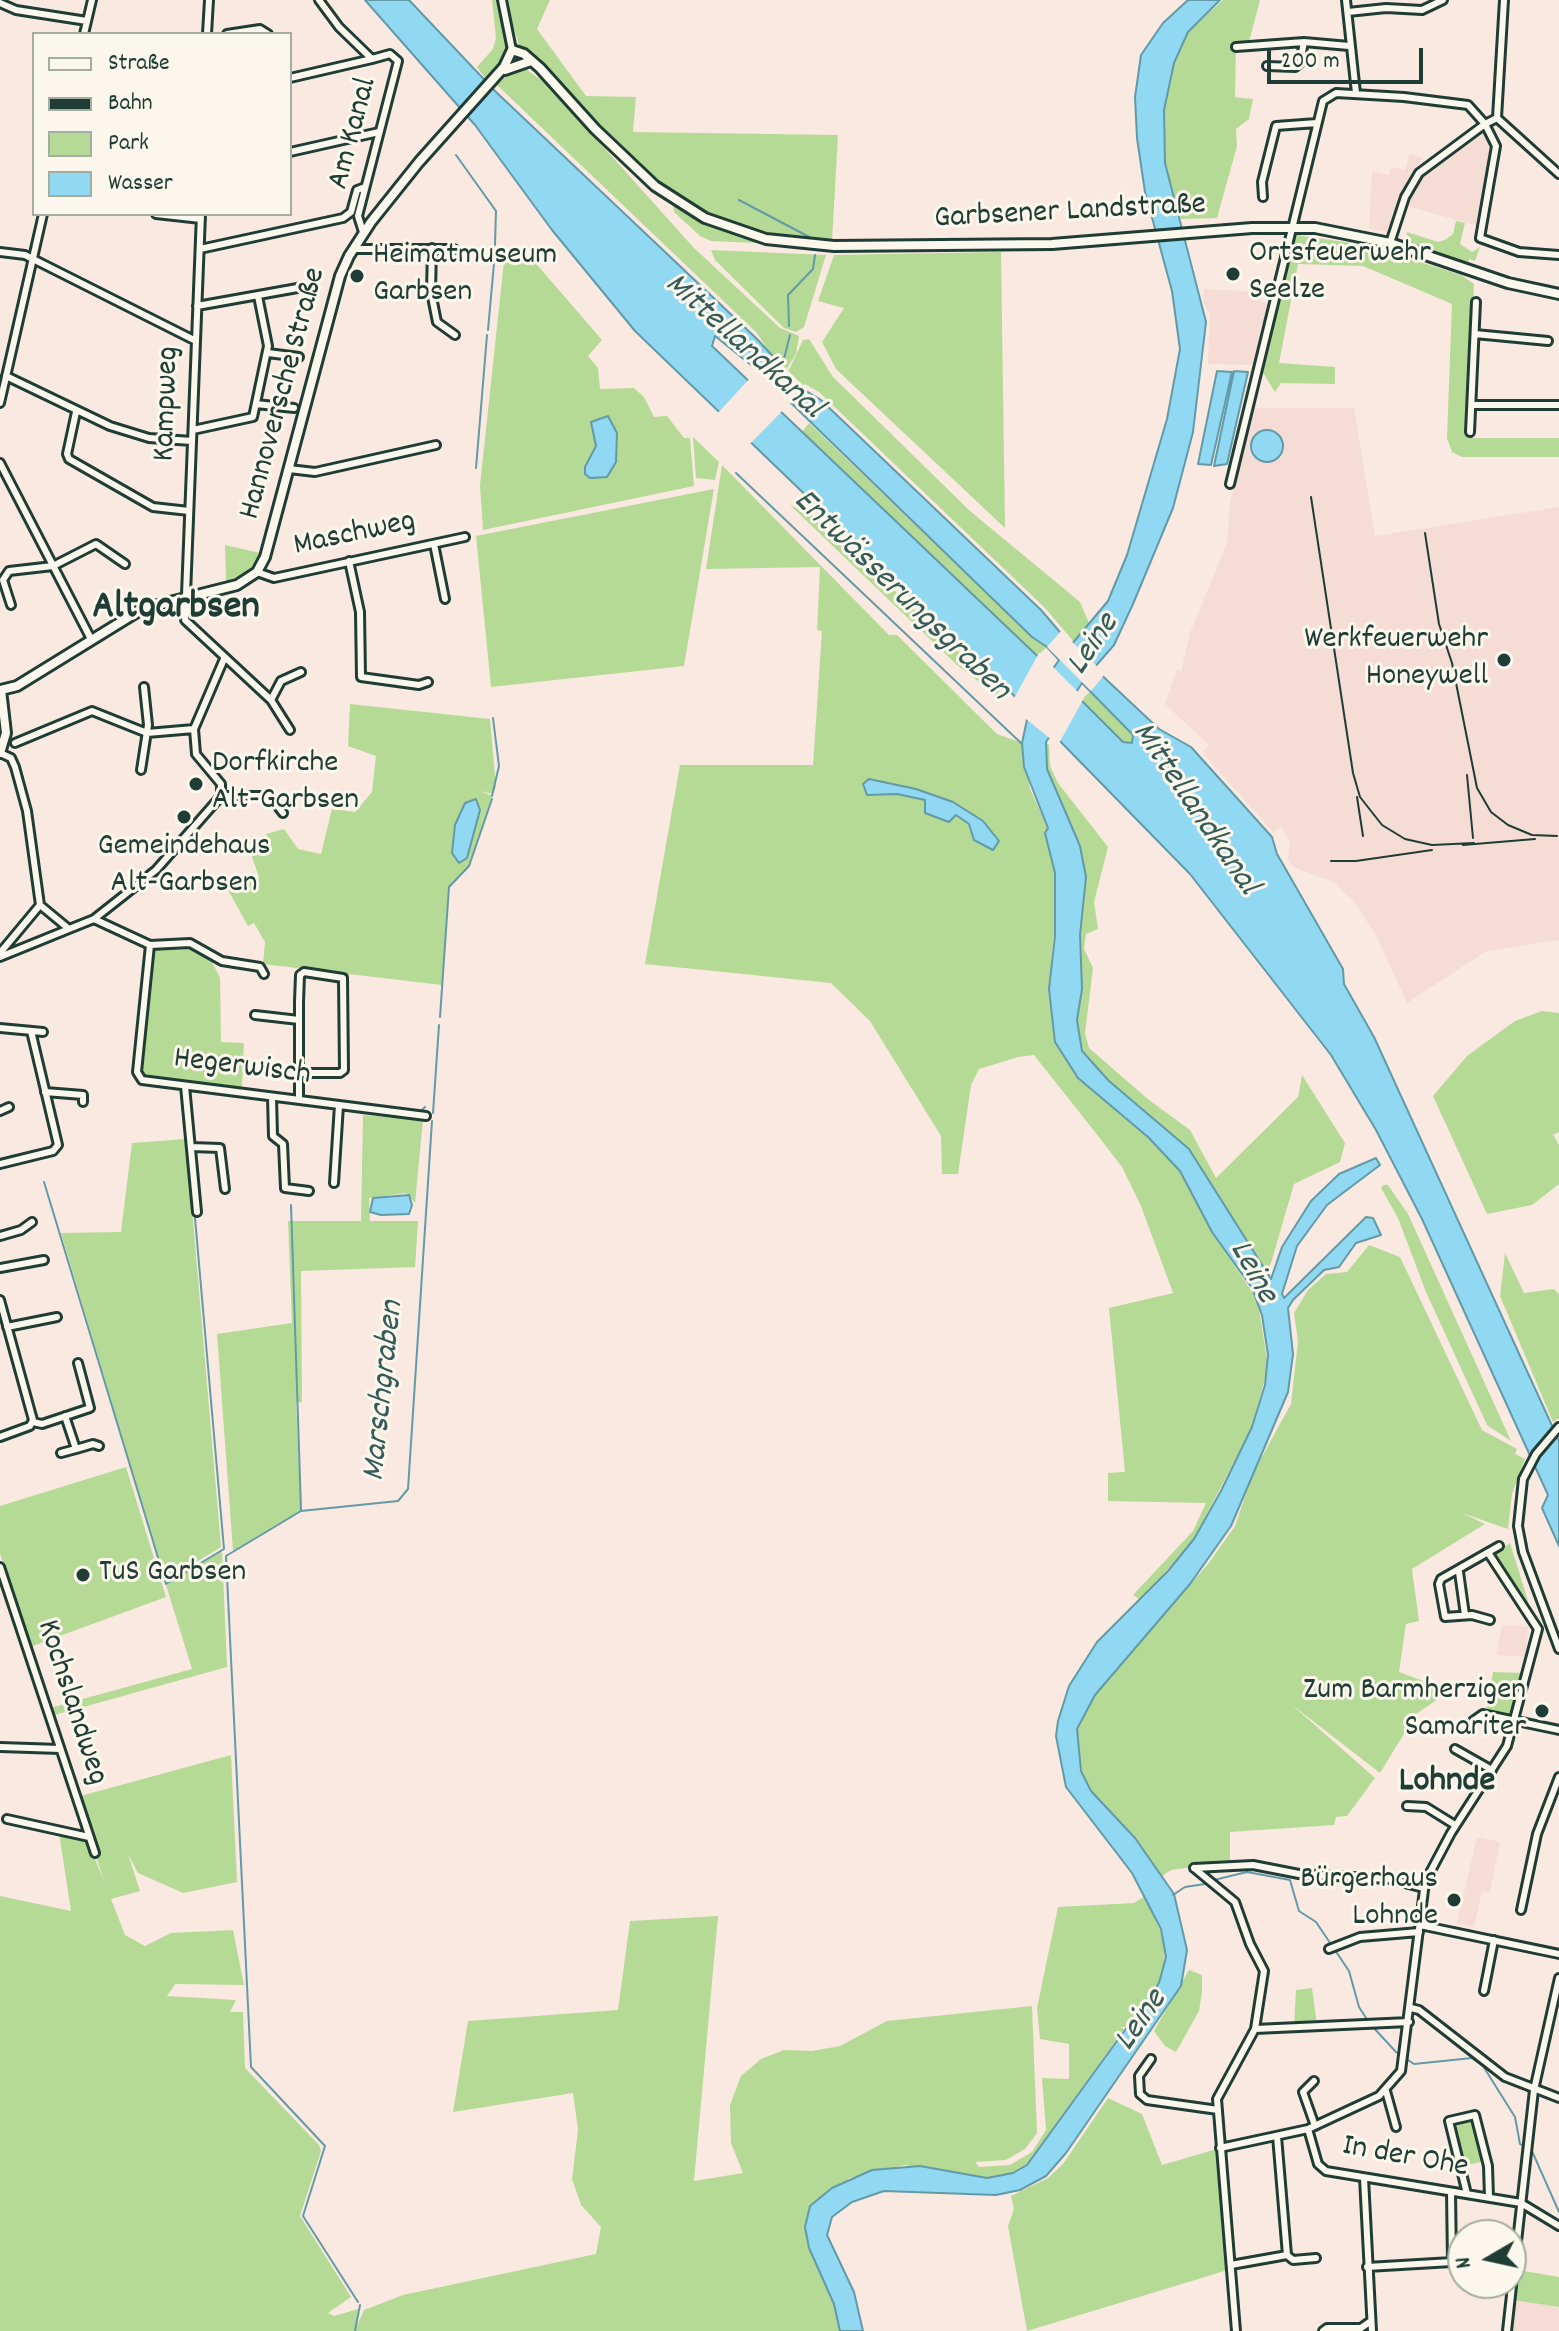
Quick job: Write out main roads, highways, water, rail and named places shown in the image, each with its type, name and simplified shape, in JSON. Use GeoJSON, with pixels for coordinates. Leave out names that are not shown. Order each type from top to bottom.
{"type":"FeatureCollection","features":[{"type":"Feature","properties":{"kind":"main road","name":"Hannoversche Straße"},"geometry":{"type":"LineString","coordinates":[[0,690],[17,686],[142,609],[237,585],[257,572],[265,557],[340,276],[353,249],[363,232],[501,72],[511,52],[531,61]]}},
{"type":"Feature","properties":{"kind":"main road"},"geometry":{"type":"LineString","coordinates":[[501,72],[531,61]]}},
{"type":"Feature","properties":{"kind":"main road","name":"Garbsener Landstraße"},"geometry":{"type":"LineString","coordinates":[[531,61],[643,176],[686,208],[723,226],[766,239],[834,246],[1052,244],[1293,228],[1335,231],[1390,243],[1508,283],[1559,294]]}},
{"type":"Feature","properties":{"kind":"main road"},"geometry":{"type":"LineString","coordinates":[[0,690],[6,733],[0,753]]}},
{"type":"Feature","properties":{"kind":"water"},"geometry":{"type":"Polygon","coordinates":[[[365,0],[409,0],[496,92],[757,339],[803,389],[821,400],[1041,610],[1071,645],[1108,601],[1127,555],[1167,419],[1180,349],[1172,291],[1145,192],[1137,138],[1135,97],[1141,55],[1163,23],[1188,0],[1220,0],[1188,32],[1174,63],[1164,110],[1165,163],[1206,322],[1193,432],[1173,508],[1133,604],[1114,645],[1094,668],[1159,729],[1191,747],[1272,837],[1277,854],[1343,969],[1344,984],[1374,1037],[1559,1441],[1559,1546],[1542,1508],[1548,1495],[1422,1219],[1376,1130],[1331,1055],[1190,874],[1052,733],[1046,742],[1047,769],[1080,846],[1086,877],[1080,935],[1082,989],[1077,1020],[1082,1051],[1109,1081],[1189,1149],[1271,1279],[1282,1247],[1311,1201],[1339,1174],[1376,1158],[1380,1165],[1327,1205],[1297,1246],[1282,1294],[1284,1298],[1366,1217],[1373,1218],[1381,1235],[1356,1243],[1339,1267],[1324,1270],[1288,1308],[1293,1354],[1288,1392],[1231,1526],[1190,1584],[1095,1695],[1077,1729],[1081,1771],[1091,1791],[1135,1838],[1174,1894],[1187,1950],[1181,1986],[1066,2153],[1046,2176],[1020,2190],[996,2195],[884,2191],[852,2202],[832,2217],[827,2235],[854,2292],[863,2331],[840,2331],[834,2304],[809,2248],[805,2227],[810,2206],[832,2188],[872,2170],[920,2166],[987,2178],[1013,2173],[1027,2165],[1159,1983],[1166,1957],[1161,1929],[1132,1873],[1066,1787],[1056,1736],[1058,1721],[1069,1686],[1097,1642],[1168,1571],[1194,1539],[1221,1491],[1252,1427],[1265,1385],[1268,1355],[1262,1315],[1252,1288],[1212,1232],[1180,1171],[1148,1137],[1078,1078],[1055,1042],[1049,989],[1055,936],[1055,873],[1045,833],[1048,828],[1024,767],[1022,743],[1029,710],[635,331],[552,230],[475,125],[365,0]],[[715,336],[712,346],[1052,670],[1059,660],[1047,647],[1032,637],[756,369],[715,336]],[[1082,683],[1075,694],[1123,742],[1132,743],[1133,735],[1082,683]]]}},
{"type":"Feature","properties":{"kind":"water"},"geometry":{"type":"Polygon","coordinates":[[[1217,371],[1232,372],[1211,465],[1198,464],[1217,371]]]}},
{"type":"Feature","properties":{"kind":"water"},"geometry":{"type":"Polygon","coordinates":[[[1234,371],[1248,372],[1227,464],[1214,466],[1234,371]]]}},
{"type":"Feature","properties":{"kind":"water"},"geometry":{"type":"Polygon","coordinates":[[[608,416],[617,433],[616,462],[607,477],[590,478],[585,474],[585,467],[596,446],[591,422],[608,416]]]}},
{"type":"Feature","properties":{"kind":"water"},"geometry":{"type":"Polygon","coordinates":[[[1267,430],[1278,435],[1283,446],[1278,457],[1267,462],[1256,457],[1251,446],[1256,435],[1267,430]]]}},
{"type":"Feature","properties":{"kind":"water"},"geometry":{"type":"Polygon","coordinates":[[[869,779],[916,789],[953,802],[983,821],[999,841],[993,850],[974,840],[969,824],[956,815],[949,822],[925,813],[925,800],[897,794],[867,795],[863,784],[869,779]]]}},
{"type":"Feature","properties":{"kind":"water"},"geometry":{"type":"Polygon","coordinates":[[[476,799],[480,810],[467,858],[459,863],[452,853],[455,825],[465,803],[476,799]]]}},
{"type":"Feature","properties":{"kind":"water"},"geometry":{"type":"Polygon","coordinates":[[[409,1195],[412,1205],[409,1214],[381,1215],[370,1212],[373,1198],[409,1195]]]}},
{"type":"Feature","properties":{"kind":"waterway","name":"Marschgraben"},"geometry":{"type":"LineString","coordinates":[[456,155],[496,211],[495,245]]}},
{"type":"Feature","properties":{"kind":"waterway"},"geometry":{"type":"LineString","coordinates":[[739,200],[813,239]]}},
{"type":"Feature","properties":{"kind":"waterway","name":"Marschgraben"},"geometry":{"type":"LineString","coordinates":[[488,330],[495,252]]}},
{"type":"Feature","properties":{"kind":"waterway"},"geometry":{"type":"LineString","coordinates":[[789,326],[788,295],[813,269],[815,255]]}},
{"type":"Feature","properties":{"kind":"waterway","name":"Marschgraben"},"geometry":{"type":"LineString","coordinates":[[476,468],[487,335]]}},
{"type":"Feature","properties":{"kind":"waterway","name":"Mittellandkanal"},"geometry":{"type":"LineString","coordinates":[[784,359],[790,335]]}},
{"type":"Feature","properties":{"kind":"waterway","name":"Entwässerungsgraben"},"geometry":{"type":"LineString","coordinates":[[736,473],[1022,744]]}},
{"type":"Feature","properties":{"kind":"waterway","name":"Marschgraben"},"geometry":{"type":"LineString","coordinates":[[492,796],[499,766],[493,718]]}},
{"type":"Feature","properties":{"kind":"waterway","name":"Marschgraben"},"geometry":{"type":"LineString","coordinates":[[440,1017],[449,887],[469,866],[492,799]]}},
{"type":"Feature","properties":{"kind":"waterway","name":"Marschgraben"},"geometry":{"type":"LineString","coordinates":[[433,1113],[439,1025]]}},
{"type":"Feature","properties":{"kind":"waterway"},"geometry":{"type":"LineString","coordinates":[[363,1105],[421,1111],[425,1107]]}},
{"type":"Feature","properties":{"kind":"waterway"},"geometry":{"type":"LineString","coordinates":[[358,2302],[303,2216],[325,2146],[251,2067],[226,1556],[301,1511],[398,1501],[408,1489],[432,1121]]}},
{"type":"Feature","properties":{"kind":"waterway"},"geometry":{"type":"LineString","coordinates":[[44,1182],[166,1584],[224,1549],[195,1218]]}},
{"type":"Feature","properties":{"kind":"waterway"},"geometry":{"type":"LineString","coordinates":[[291,1205],[301,1510]]}},
{"type":"Feature","properties":{"kind":"waterway"},"geometry":{"type":"LineString","coordinates":[[1214,1880],[1247,1872],[1290,1880],[1299,1911],[1316,1922],[1349,1971],[1359,2007],[1368,2021]]}},
{"type":"Feature","properties":{"kind":"waterway"},"geometry":{"type":"LineString","coordinates":[[1173,1895],[1185,1887],[1205,1884]]}},
{"type":"Feature","properties":{"kind":"waterway"},"geometry":{"type":"LineString","coordinates":[[1372,2026],[1396,2052],[1414,2064],[1472,2058],[1483,2066],[1515,2117],[1520,2144],[1532,2151],[1559,2212]]}},
{"type":"Feature","properties":{"kind":"waterway"},"geometry":{"type":"LineString","coordinates":[[355,2331],[360,2305]]}},
{"type":"Feature","properties":{"kind":"railway"},"geometry":{"type":"LineString","coordinates":[[1311,497],[1353,773],[1360,797],[1382,825],[1405,839],[1432,845],[1474,843]]}},
{"type":"Feature","properties":{"kind":"railway"},"geometry":{"type":"LineString","coordinates":[[1425,533],[1439,624],[1452,663],[1477,788],[1491,812],[1508,825],[1532,835],[1557,836]]}},
{"type":"Feature","properties":{"kind":"railway"},"geometry":{"type":"LineString","coordinates":[[1467,775],[1473,838]]}},
{"type":"Feature","properties":{"kind":"railway"},"geometry":{"type":"LineString","coordinates":[[1357,797],[1363,836]]}},
{"type":"Feature","properties":{"kind":"railway"},"geometry":{"type":"LineString","coordinates":[[1463,845],[1535,839]]}},
{"type":"Feature","properties":{"kind":"railway"},"geometry":{"type":"LineString","coordinates":[[1331,861],[1356,861],[1432,850]]}},
{"type":"Feature","properties":{"kind":"place","name":"Ortsfeuerwehr Seelze"},"geometry":{"type":"Point","coordinates":[1233,274]}},
{"type":"Feature","properties":{"kind":"place","name":"Heimatmuseum Garbsen"},"geometry":{"type":"Point","coordinates":[357,276]}},
{"type":"Feature","properties":{"kind":"place","name":"Werkfeuerwehr Honeywell"},"geometry":{"type":"Point","coordinates":[1504,660]}},
{"type":"Feature","properties":{"kind":"place","name":"Dorfkirche Alt-Garbsen"},"geometry":{"type":"Point","coordinates":[196,784]}},
{"type":"Feature","properties":{"kind":"place","name":"Gemeindehaus Alt-Garbsen"},"geometry":{"type":"Point","coordinates":[184,817]}},
{"type":"Feature","properties":{"kind":"place","name":"TuS Garbsen"},"geometry":{"type":"Point","coordinates":[83,1575]}},
{"type":"Feature","properties":{"kind":"place","name":"Zum Barmherzigen Samariter"},"geometry":{"type":"Point","coordinates":[1542,1711]}},
{"type":"Feature","properties":{"kind":"place","name":"Bürgerhaus Lohnde"},"geometry":{"type":"Point","coordinates":[1454,1900]}},
{"type":"Feature","properties":{"kind":"district","name":"Altgarbsen"},"geometry":{"type":"Point","coordinates":[176,611]}},
{"type":"Feature","properties":{"kind":"district","name":"Lohnde"},"geometry":{"type":"Point","coordinates":[1447,1784]}},
{"type":"Feature","properties":{"kind":"water label","name":"Leine"},"geometry":{"type":"Point","coordinates":[1095,646]}},
{"type":"Feature","properties":{"kind":"water label","name":"Leine"},"geometry":{"type":"Point","coordinates":[1251,1273]}},
{"type":"Feature","properties":{"kind":"water label","name":"Leine"},"geometry":{"type":"Point","coordinates":[1143,2022]}}]}
